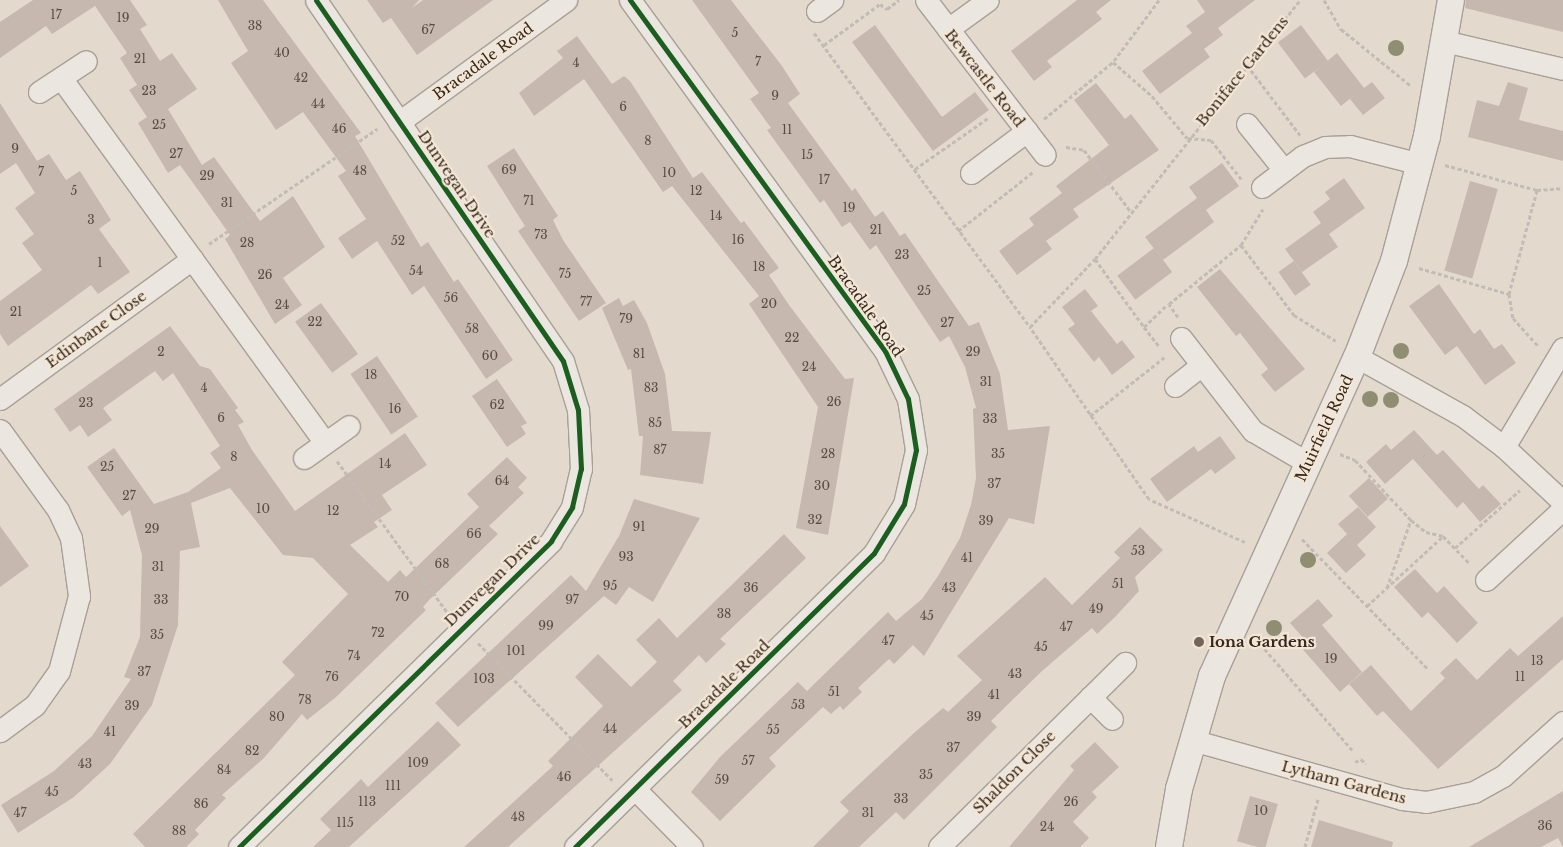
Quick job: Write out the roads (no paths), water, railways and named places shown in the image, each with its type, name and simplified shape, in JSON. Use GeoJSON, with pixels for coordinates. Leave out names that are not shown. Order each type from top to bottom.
{"type":"FeatureCollection","features":[{"type":"Feature","properties":{"kind":"street","name":"Dunvegan Drive"},"geometry":{"type":"LineString","coordinates":[[239,847],[462,626],[551,541],[572,507],[582,436],[573,385],[563,361],[316,0]]}},
{"type":"Feature","properties":{"kind":"street","name":"Bracadale Road"},"geometry":{"type":"LineString","coordinates":[[399,122],[566,0]]}},
{"type":"Feature","properties":{"kind":"street","name":"Bracadale Road"},"geometry":{"type":"LineString","coordinates":[[575,847],[874,553],[904,504],[916,450],[908,399],[885,351],[630,0]]}},
{"type":"Feature","properties":{"kind":"street","name":"Bewcastle Road"},"geometry":{"type":"LineString","coordinates":[[926,0],[1049,157]]}},
{"type":"Feature","properties":{"kind":"street"},"geometry":{"type":"LineString","coordinates":[[948,29],[988,0]]}},
{"type":"Feature","properties":{"kind":"street","name":"Muirfield Road"},"geometry":{"type":"LineString","coordinates":[[1169,847],[1192,740],[1232,626],[1357,357],[1394,261],[1421,161],[1434,100],[1451,0]]}},
{"type":"Feature","properties":{"kind":"street"},"geometry":{"type":"LineString","coordinates":[[1444,41],[1563,69]]}},
{"type":"Feature","properties":{"kind":"street"},"geometry":{"type":"LineString","coordinates":[[39,92],[86,61]]}},
{"type":"Feature","properties":{"kind":"street"},"geometry":{"type":"LineString","coordinates":[[61,78],[325,443]]}},
{"type":"Feature","properties":{"kind":"street"},"geometry":{"type":"LineString","coordinates":[[1247,124],[1284,170]]}},
{"type":"Feature","properties":{"kind":"street"},"geometry":{"type":"LineString","coordinates":[[971,173],[1027,131]]}},
{"type":"Feature","properties":{"kind":"street"},"geometry":{"type":"LineString","coordinates":[[1255,191],[1312,151],[1350,146],[1421,161]]}},
{"type":"Feature","properties":{"kind":"street","name":"Edinbane Close"},"geometry":{"type":"LineString","coordinates":[[0,400],[192,260]]}},
{"type":"Feature","properties":{"kind":"street"},"geometry":{"type":"LineString","coordinates":[[1178,334],[1253,431],[1312,453]]}},
{"type":"Feature","properties":{"kind":"street"},"geometry":{"type":"LineString","coordinates":[[1504,446],[1559,354]]}},
{"type":"Feature","properties":{"kind":"street"},"geometry":{"type":"LineString","coordinates":[[1357,357],[1420,390],[1504,446],[1563,502]]}},
{"type":"Feature","properties":{"kind":"street"},"geometry":{"type":"LineString","coordinates":[[1175,386],[1202,365]]}},
{"type":"Feature","properties":{"kind":"street"},"geometry":{"type":"LineString","coordinates":[[304,458],[349,426]]}},
{"type":"Feature","properties":{"kind":"street"},"geometry":{"type":"LineString","coordinates":[[0,430],[58,510],[71,538],[79,596],[59,671],[35,705],[0,731]]}},
{"type":"Feature","properties":{"kind":"street"},"geometry":{"type":"LineString","coordinates":[[1486,580],[1563,509]]}},
{"type":"Feature","properties":{"kind":"street","name":"Shaldon Close"},"geometry":{"type":"LineString","coordinates":[[939,847],[1125,663]]}},
{"type":"Feature","properties":{"kind":"street"},"geometry":{"type":"LineString","coordinates":[[1090,697],[1112,719]]}},
{"type":"Feature","properties":{"kind":"street","name":"Lytham Gardens"},"geometry":{"type":"LineString","coordinates":[[1192,740],[1402,800],[1450,799],[1503,776],[1563,722]]}},
{"type":"Feature","properties":{"kind":"street"},"geometry":{"type":"LineString","coordinates":[[634,789],[692,847]]}},
{"type":"Feature","properties":{"kind":"place","name":"Iona Gardens"},"geometry":{"type":"Point","coordinates":[1199,642]}}]}
